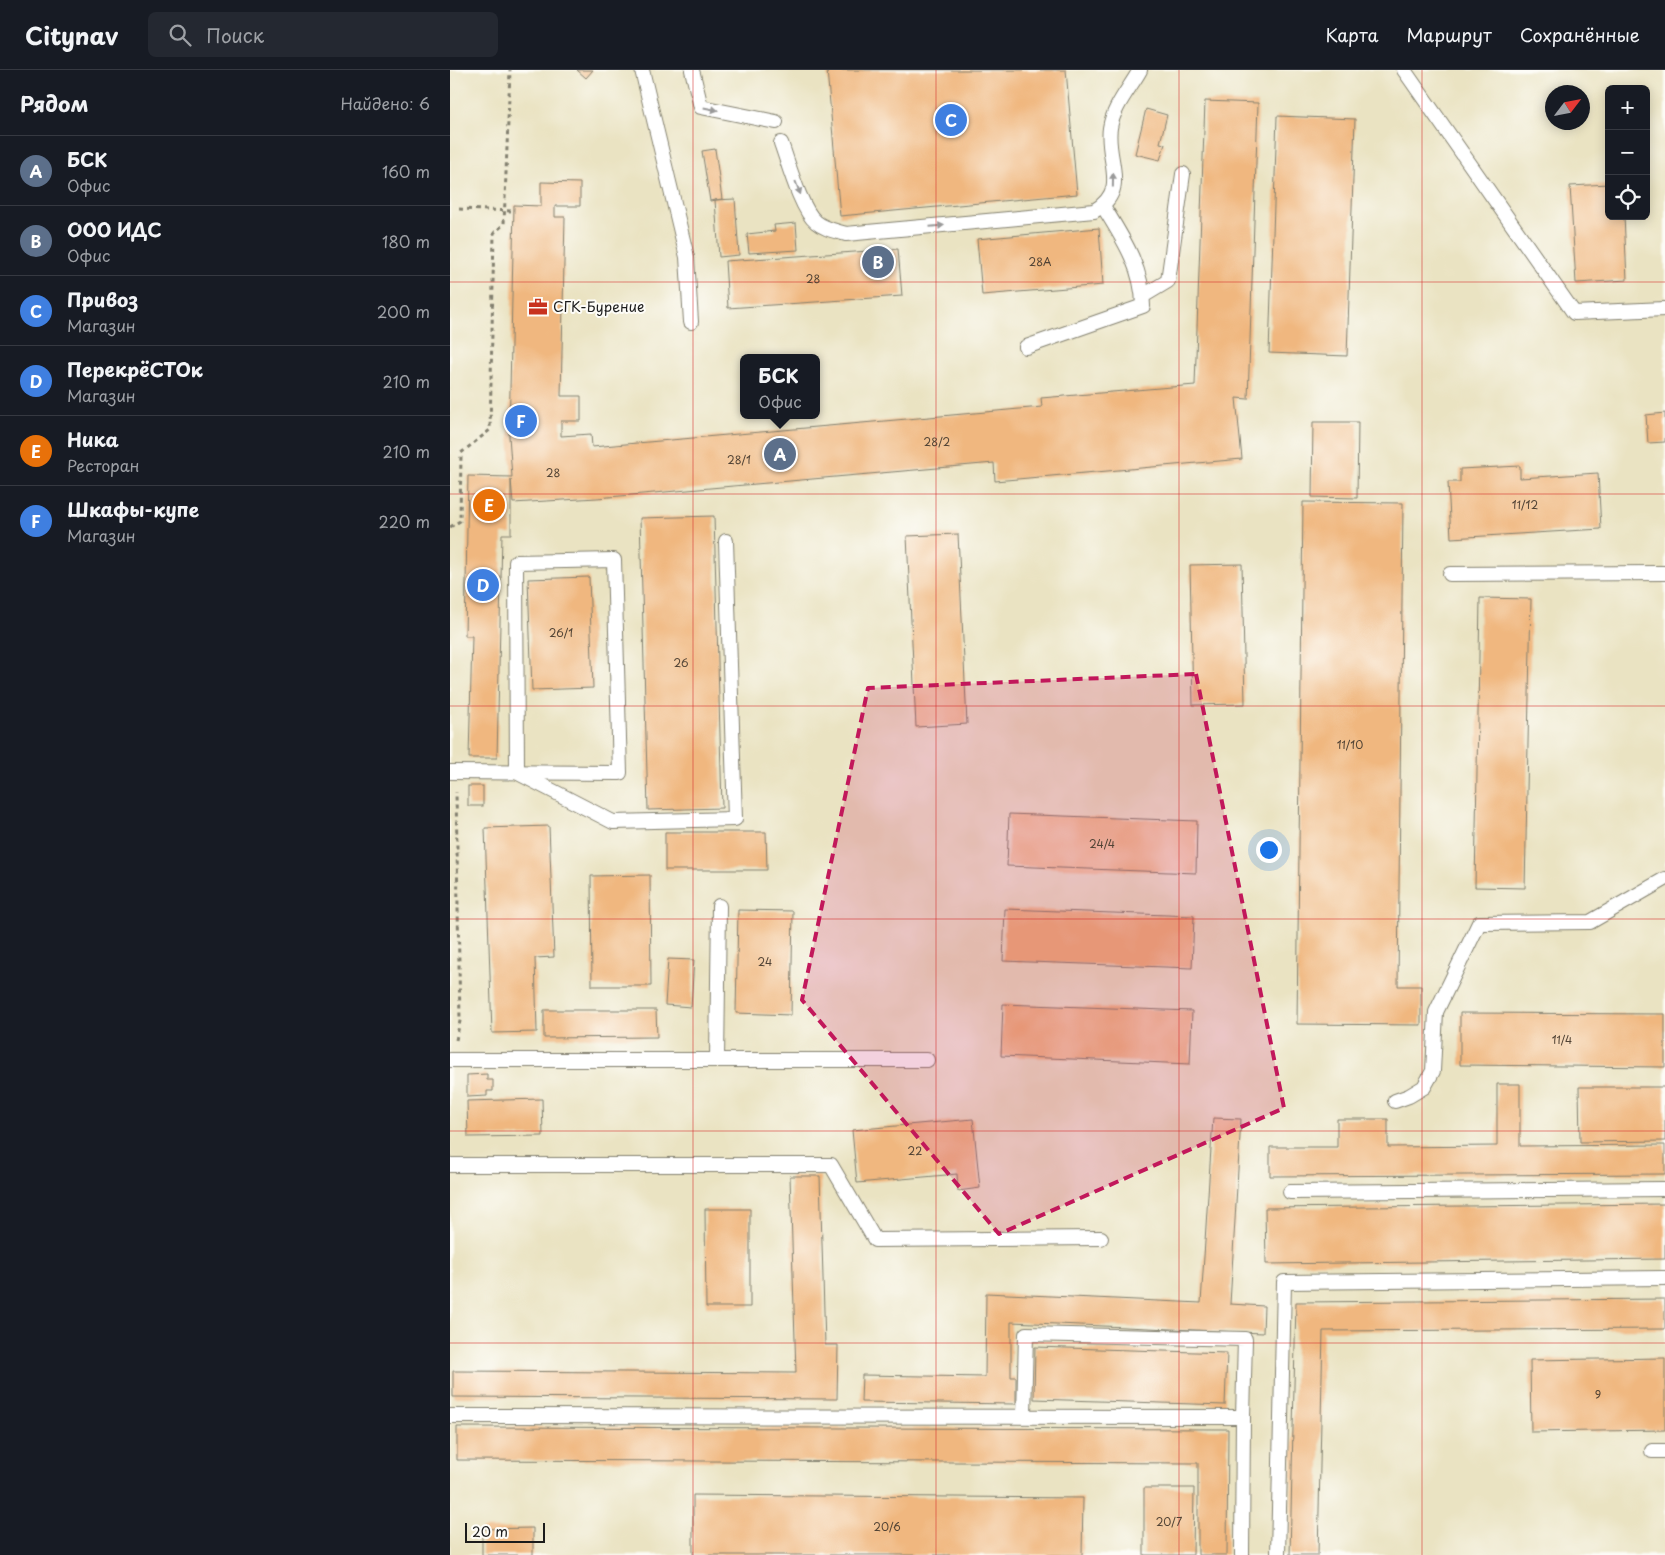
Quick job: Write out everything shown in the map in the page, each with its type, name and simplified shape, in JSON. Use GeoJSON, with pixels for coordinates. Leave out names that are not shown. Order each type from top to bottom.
{"type":"FeatureCollection","features":[{"type":"Feature","properties":{"kind":"lane"},"geometry":{"type":"LineString","coordinates":[[642,70],[687,257],[691,322]]}},
{"type":"Feature","properties":{"kind":"lane"},"geometry":{"type":"LineString","coordinates":[[692,70],[701,107],[776,122]]}},
{"type":"Feature","properties":{"kind":"lane"},"geometry":{"type":"LineString","coordinates":[[781,142],[808,213],[817,223],[828,229],[846,234],[1094,211],[1103,206],[1111,196],[1114,184],[1110,128],[1115,113],[1140,70]]}},
{"type":"Feature","properties":{"kind":"lane"},"geometry":{"type":"LineString","coordinates":[[1404,70],[1574,313],[1665,309]]}},
{"type":"Feature","properties":{"kind":"lane"},"geometry":{"type":"LineString","coordinates":[[1143,296],[1168,280],[1183,174]]}},
{"type":"Feature","properties":{"kind":"lane"},"geometry":{"type":"LineString","coordinates":[[1026,347],[1143,306],[1143,296],[1137,267],[1125,242],[1103,206]]}},
{"type":"Feature","properties":{"kind":"lane"},"geometry":{"type":"LineString","coordinates":[[517,772],[613,822],[735,819],[726,541]]}},
{"type":"Feature","properties":{"kind":"lane"},"geometry":{"type":"LineString","coordinates":[[450,772],[620,773],[614,560],[516,562],[517,772]]}},
{"type":"Feature","properties":{"kind":"lane"},"geometry":{"type":"LineString","coordinates":[[1450,574],[1665,573]]}},
{"type":"Feature","properties":{"kind":"lane"},"geometry":{"type":"LineString","coordinates":[[1395,1101],[1409,1096],[1424,1087],[1433,1071],[1436,1012],[1479,923],[1590,922],[1665,879]]}},
{"type":"Feature","properties":{"kind":"lane"},"geometry":{"type":"LineString","coordinates":[[717,1060],[719,906]]}},
{"type":"Feature","properties":{"kind":"lane"},"geometry":{"type":"LineString","coordinates":[[451,1060],[927,1060]]}},
{"type":"Feature","properties":{"kind":"lane"},"geometry":{"type":"LineString","coordinates":[[450,1165],[831,1165],[875,1240],[1101,1238]]}},
{"type":"Feature","properties":{"kind":"lane"},"geometry":{"type":"LineString","coordinates":[[1290,1192],[1665,1189]]}},
{"type":"Feature","properties":{"kind":"lane"},"geometry":{"type":"LineString","coordinates":[[1278,1555],[1284,1282],[1665,1278]]}},
{"type":"Feature","properties":{"kind":"lane"},"geometry":{"type":"LineString","coordinates":[[1024,1416],[1026,1334],[1245,1339],[1242,1555]]}},
{"type":"Feature","properties":{"kind":"lane"},"geometry":{"type":"LineString","coordinates":[[450,1416],[1244,1417]]}},
{"type":"Feature","properties":{"kind":"path"},"geometry":{"type":"LineString","coordinates":[[450,527],[460,521],[461,453],[490,430],[494,232],[504,224],[510,70]]}},
{"type":"Feature","properties":{"kind":"path"},"geometry":{"type":"LineString","coordinates":[[459,209],[514,211]]}},
{"type":"Feature","properties":{"kind":"path"},"geometry":{"type":"LineString","coordinates":[[451,1060],[460,1021],[456,789]]}},
{"type":"Feature","properties":{"kind":"highlighted area"},"geometry":{"type":"Polygon","coordinates":[[[1196,674],[1284,1108],[999,1234],[802,1000],[868,688],[1196,674]]]}},
{"type":"Feature","properties":{"kind":"building"},"geometry":{"type":"Polygon","coordinates":[[[577,70],[593,70],[586,78],[577,70]]]}},
{"type":"Feature","properties":{"kind":"building"},"geometry":{"type":"Polygon","coordinates":[[[827,70],[1066,70],[1077,194],[840,216],[827,70]]]}},
{"type":"Feature","properties":{"kind":"building"},"geometry":{"type":"Polygon","coordinates":[[[1205,101],[1258,103],[1248,399],[1236,398],[1242,459],[995,481],[994,463],[597,498],[513,503],[511,480],[511,534],[502,534],[497,758],[469,758],[472,636],[465,636],[468,476],[512,477],[509,436],[514,205],[541,206],[541,182],[580,183],[580,206],[555,206],[555,217],[565,217],[561,396],[581,396],[581,421],[561,421],[561,436],[591,434],[592,447],[1042,407],[1041,398],[1195,385],[1205,101]]]}},
{"type":"Feature","properties":{"kind":"building"},"geometry":{"type":"Polygon","coordinates":[[[1146,109],[1167,115],[1160,143],[1165,144],[1160,160],[1135,154],[1146,109]]]}},
{"type":"Feature","properties":{"kind":"building"},"geometry":{"type":"Polygon","coordinates":[[[1277,116],[1355,119],[1347,356],[1269,353],[1277,116]]]}},
{"type":"Feature","properties":{"kind":"building"},"geometry":{"type":"Polygon","coordinates":[[[715,149],[722,199],[710,201],[702,151],[715,149]]]}},
{"type":"Feature","properties":{"kind":"building"},"geometry":{"type":"Polygon","coordinates":[[[1605,184],[1605,220],[1624,220],[1627,280],[1576,283],[1570,186],[1605,184]]]}},
{"type":"Feature","properties":{"kind":"building"},"geometry":{"type":"Polygon","coordinates":[[[735,199],[739,255],[719,257],[715,200],[735,199]]]}},
{"type":"Feature","properties":{"kind":"building"},"geometry":{"type":"Polygon","coordinates":[[[796,223],[798,250],[749,253],[747,234],[775,231],[774,225],[796,223]]]}},
{"type":"Feature","properties":{"kind":"building"},"geometry":{"type":"Polygon","coordinates":[[[1099,228],[1103,285],[982,295],[977,239],[1099,228]]]}},
{"type":"Feature","properties":{"kind":"building"},"geometry":{"type":"Polygon","coordinates":[[[898,249],[902,296],[728,308],[725,261],[898,249]]]}},
{"type":"Feature","properties":{"kind":"building"},"geometry":{"type":"Polygon","coordinates":[[[1665,413],[1665,442],[1648,443],[1646,415],[1665,413]]]}},
{"type":"Feature","properties":{"kind":"building"},"geometry":{"type":"Polygon","coordinates":[[[1313,422],[1358,422],[1357,498],[1312,497],[1313,422]]]}},
{"type":"Feature","properties":{"kind":"building"},"geometry":{"type":"Polygon","coordinates":[[[1520,466],[1520,478],[1598,473],[1601,529],[1451,538],[1448,482],[1460,482],[1460,469],[1520,466]]]}},
{"type":"Feature","properties":{"kind":"building"},"geometry":{"type":"Polygon","coordinates":[[[1303,502],[1403,503],[1398,986],[1421,986],[1421,1025],[1297,1024],[1303,502]]]}},
{"type":"Feature","properties":{"kind":"building"},"geometry":{"type":"Polygon","coordinates":[[[714,516],[722,808],[648,810],[640,518],[714,516]]]}},
{"type":"Feature","properties":{"kind":"building"},"geometry":{"type":"Polygon","coordinates":[[[958,534],[967,724],[916,727],[907,536],[958,534]]]}},
{"type":"Feature","properties":{"kind":"building"},"geometry":{"type":"Polygon","coordinates":[[[1242,564],[1245,704],[1193,705],[1190,565],[1242,564]]]}},
{"type":"Feature","properties":{"kind":"building"},"geometry":{"type":"Polygon","coordinates":[[[589,577],[593,688],[532,690],[528,579],[589,577]]]}},
{"type":"Feature","properties":{"kind":"building"},"geometry":{"type":"Polygon","coordinates":[[[1480,598],[1531,599],[1525,888],[1475,887],[1480,598]]]}},
{"type":"Feature","properties":{"kind":"building"},"geometry":{"type":"Polygon","coordinates":[[[468,786],[483,786],[483,806],[468,806],[468,786]]]}},
{"type":"Feature","properties":{"kind":"building"},"geometry":{"type":"Polygon","coordinates":[[[1009,814],[1197,821],[1196,873],[1007,866],[1009,814]]]}},
{"type":"Feature","properties":{"kind":"building"},"geometry":{"type":"Polygon","coordinates":[[[549,826],[554,957],[535,958],[537,1032],[492,1033],[485,828],[549,826]]]}},
{"type":"Feature","properties":{"kind":"building"},"geometry":{"type":"Polygon","coordinates":[[[665,832],[766,832],[767,870],[665,870],[665,832]]]}},
{"type":"Feature","properties":{"kind":"building"},"geometry":{"type":"Polygon","coordinates":[[[650,875],[651,986],[592,986],[591,876],[650,875]]]}},
{"type":"Feature","properties":{"kind":"building"},"geometry":{"type":"Polygon","coordinates":[[[1005,909],[1194,916],[1192,968],[1003,961],[1005,909]]]}},
{"type":"Feature","properties":{"kind":"building"},"geometry":{"type":"Polygon","coordinates":[[[738,910],[793,911],[791,1015],[736,1013],[738,910]]]}},
{"type":"Feature","properties":{"kind":"building"},"geometry":{"type":"Polygon","coordinates":[[[668,959],[694,960],[691,1007],[665,1005],[668,959]]]}},
{"type":"Feature","properties":{"kind":"building"},"geometry":{"type":"Polygon","coordinates":[[[1003,1004],[1192,1011],[1190,1064],[1001,1056],[1003,1004]]]}},
{"type":"Feature","properties":{"kind":"building"},"geometry":{"type":"Polygon","coordinates":[[[544,1010],[656,1010],[657,1037],[544,1038],[544,1010]]]}},
{"type":"Feature","properties":{"kind":"building"},"geometry":{"type":"Polygon","coordinates":[[[1460,1013],[1665,1014],[1665,1067],[1460,1065],[1460,1013]]]}},
{"type":"Feature","properties":{"kind":"building"},"geometry":{"type":"Polygon","coordinates":[[[487,1074],[487,1080],[493,1080],[493,1091],[487,1091],[487,1096],[467,1097],[467,1075],[487,1074]]]}},
{"type":"Feature","properties":{"kind":"building"},"geometry":{"type":"Polygon","coordinates":[[[1497,1084],[1520,1084],[1520,1146],[1665,1145],[1665,1174],[1270,1176],[1270,1147],[1337,1147],[1337,1119],[1388,1119],[1388,1147],[1497,1146],[1497,1084]]]}},
{"type":"Feature","properties":{"kind":"building"},"geometry":{"type":"Polygon","coordinates":[[[1579,1087],[1665,1087],[1665,1141],[1580,1142],[1579,1087]]]}},
{"type":"Feature","properties":{"kind":"building"},"geometry":{"type":"Polygon","coordinates":[[[542,1099],[543,1136],[468,1137],[467,1101],[542,1099]]]}},
{"type":"Feature","properties":{"kind":"building"},"geometry":{"type":"Polygon","coordinates":[[[1213,1118],[1241,1119],[1230,1304],[1264,1306],[1263,1333],[1011,1322],[1011,1377],[1016,1377],[1016,1404],[861,1402],[862,1375],[985,1377],[986,1293],[1201,1303],[1213,1118]]]}},
{"type":"Feature","properties":{"kind":"building"},"geometry":{"type":"Polygon","coordinates":[[[973,1119],[980,1188],[958,1191],[957,1174],[857,1183],[852,1130],[973,1119]]]}},
{"type":"Feature","properties":{"kind":"building"},"geometry":{"type":"Polygon","coordinates":[[[790,1176],[820,1176],[825,1345],[838,1345],[837,1399],[453,1397],[453,1371],[796,1373],[790,1176]]]}},
{"type":"Feature","properties":{"kind":"building"},"geometry":{"type":"Polygon","coordinates":[[[1665,1204],[1665,1259],[1266,1264],[1265,1208],[1665,1204]]]}},
{"type":"Feature","properties":{"kind":"building"},"geometry":{"type":"Polygon","coordinates":[[[705,1209],[750,1209],[750,1307],[706,1307],[705,1209]]]}},
{"type":"Feature","properties":{"kind":"building"},"geometry":{"type":"Polygon","coordinates":[[[1665,1299],[1665,1329],[1323,1331],[1318,1555],[1290,1555],[1296,1302],[1665,1299]]]}},
{"type":"Feature","properties":{"kind":"building"},"geometry":{"type":"Polygon","coordinates":[[[1035,1347],[1227,1353],[1225,1405],[1034,1399],[1035,1347]]]}},
{"type":"Feature","properties":{"kind":"building"},"geometry":{"type":"Polygon","coordinates":[[[1665,1358],[1665,1430],[1531,1432],[1530,1360],[1665,1358]]]}},
{"type":"Feature","properties":{"kind":"building"},"geometry":{"type":"Polygon","coordinates":[[[457,1427],[1228,1429],[1227,1555],[1198,1555],[1198,1463],[457,1460],[457,1427]]]}},
{"type":"Feature","properties":{"kind":"building"},"geometry":{"type":"Polygon","coordinates":[[[1144,1488],[1194,1488],[1193,1555],[1144,1555],[1144,1488]]]}},
{"type":"Feature","properties":{"kind":"building"},"geometry":{"type":"Polygon","coordinates":[[[693,1495],[1083,1498],[1082,1555],[693,1555],[693,1495]]]}},
{"type":"Feature","properties":{"kind":"building"},"geometry":{"type":"Polygon","coordinates":[[[533,1528],[533,1555],[482,1555],[482,1529],[533,1528]]]}},
{"type":"Feature","properties":{"kind":"place","name":"Привоз"},"geometry":{"type":"Point","coordinates":[951,120]}},
{"type":"Feature","properties":{"kind":"place","name":"ООО ИДС"},"geometry":{"type":"Point","coordinates":[878,262]}},
{"type":"Feature","properties":{"kind":"place","name":"СГК-Бурение"},"geometry":{"type":"Point","coordinates":[538,307]}},
{"type":"Feature","properties":{"kind":"place","name":"Шкафы-купе"},"geometry":{"type":"Point","coordinates":[521,421]}},
{"type":"Feature","properties":{"kind":"place","name":"БСК"},"geometry":{"type":"Point","coordinates":[780,454]}},
{"type":"Feature","properties":{"kind":"place","name":"Ника"},"geometry":{"type":"Point","coordinates":[489,505]}},
{"type":"Feature","properties":{"kind":"place","name":"ПерекрёСТОк"},"geometry":{"type":"Point","coordinates":[483,585]}}]}
